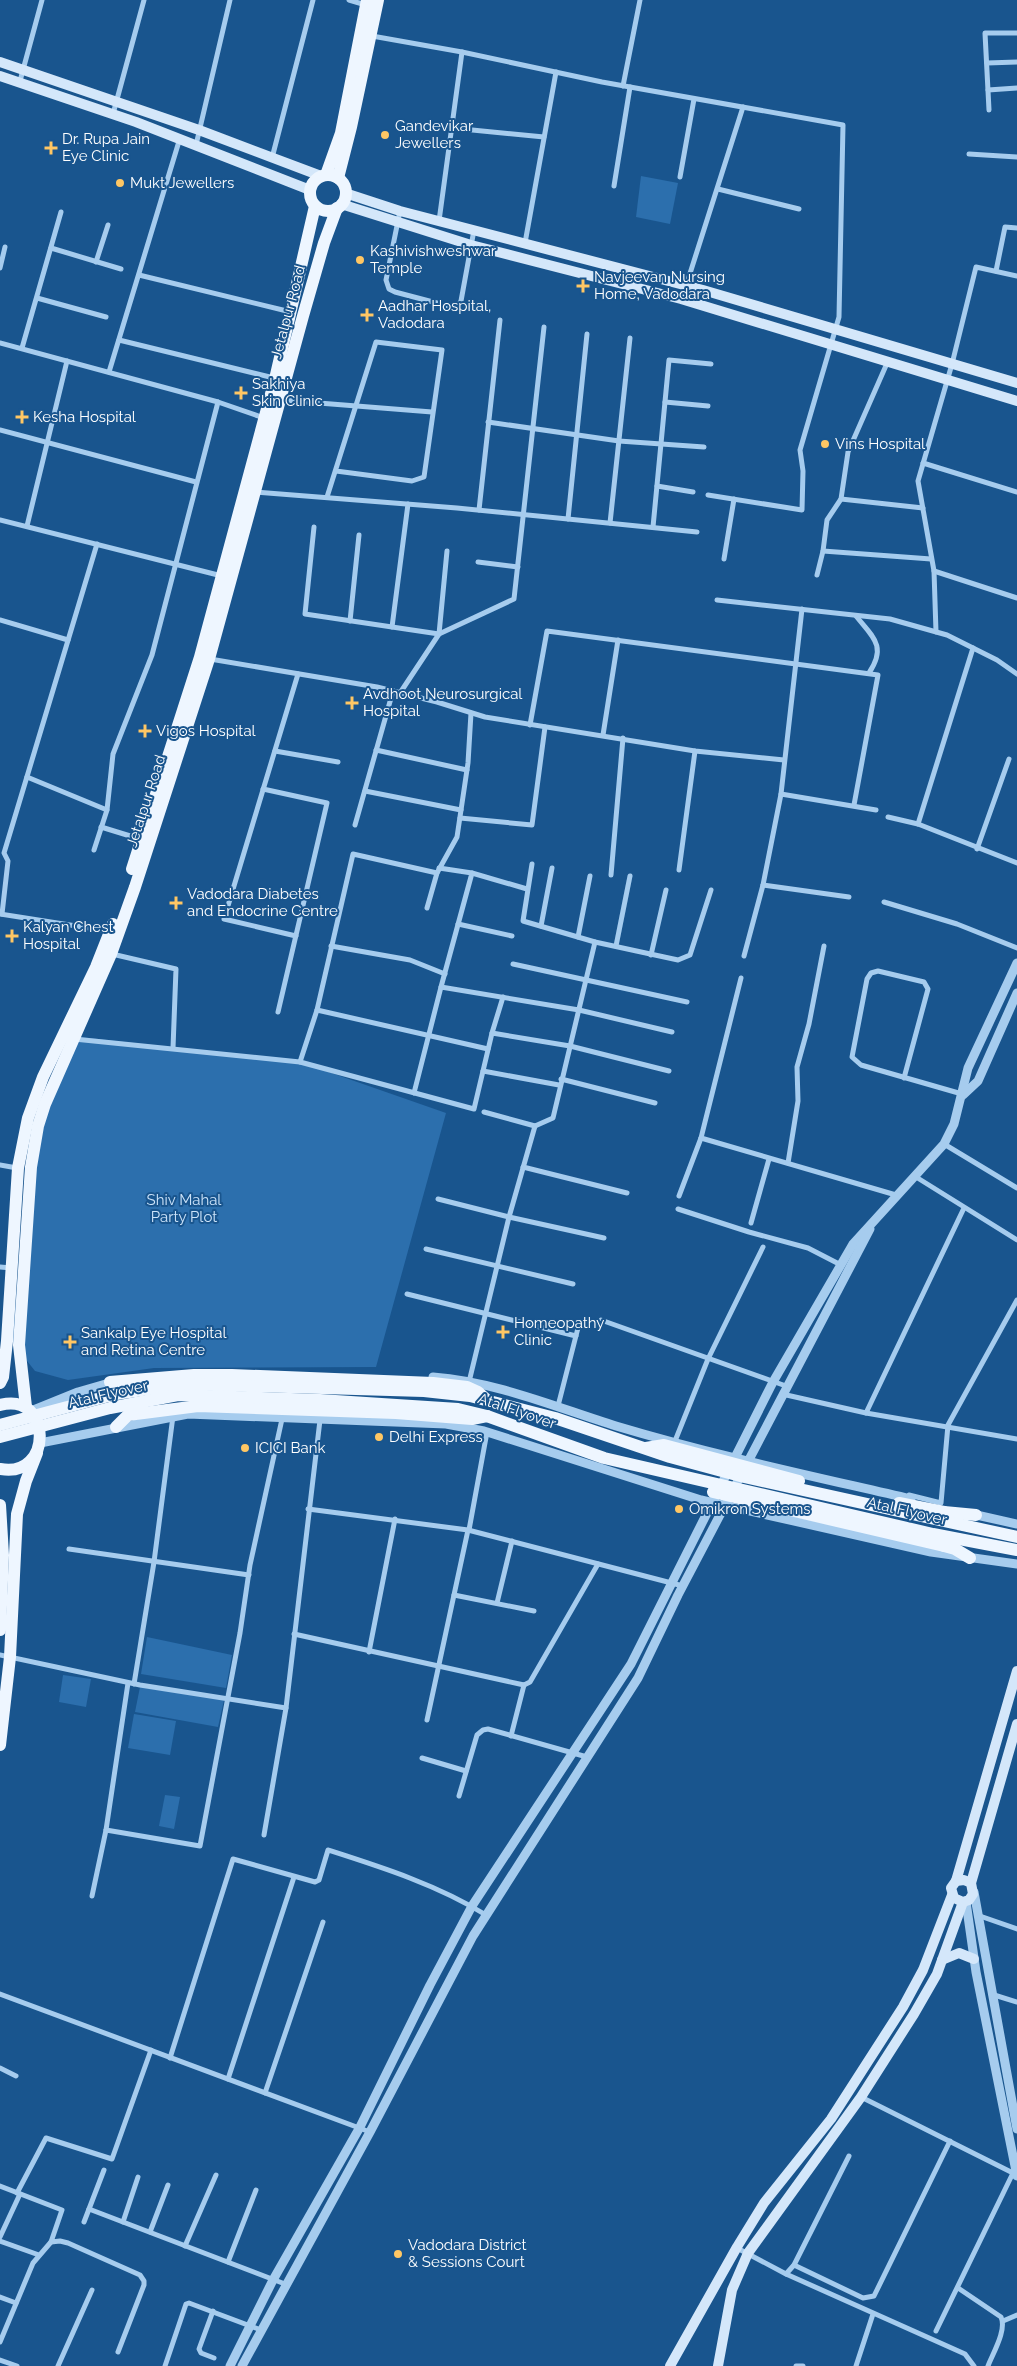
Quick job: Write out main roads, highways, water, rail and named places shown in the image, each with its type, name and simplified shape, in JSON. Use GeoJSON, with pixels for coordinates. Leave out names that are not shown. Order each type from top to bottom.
{"type":"FeatureCollection","features":[{"type":"Feature","properties":{"kind":"main road"},"geometry":{"type":"LineString","coordinates":[[372,3],[366,35],[328,176],[312,184],[310,190],[315,206],[326,211],[341,202],[399,215],[439,221],[686,286],[1017,383]]}},
{"type":"Feature","properties":{"kind":"main road"},"geometry":{"type":"LineString","coordinates":[[0,62],[117,101],[272,158],[328,176],[345,187],[341,202]]}},
{"type":"Feature","properties":{"kind":"main road"},"geometry":{"type":"LineString","coordinates":[[0,76],[20,81],[180,138],[310,190]]}},
{"type":"Feature","properties":{"kind":"main road","name":"Jetalpur Road"},"geometry":{"type":"LineString","coordinates":[[248,491],[324,242],[341,202]]}},
{"type":"Feature","properties":{"kind":"main road","name":"Jetalpur Road"},"geometry":{"type":"LineString","coordinates":[[0,1383],[3,1377],[7,1340],[6,1268],[24,1169],[32,1104],[69,1038],[106,953],[205,658],[248,491],[264,418],[275,399],[275,378],[315,206]]}},
{"type":"Feature","properties":{"kind":"main road"},"geometry":{"type":"LineString","coordinates":[[399,215],[471,245],[681,299],[1017,401]]}},
{"type":"Feature","properties":{"kind":"main road","name":"Jetalpur Road"},"geometry":{"type":"LineString","coordinates":[[114,932],[140,839],[205,658]]}},
{"type":"Feature","properties":{"kind":"main road","name":"Jetalpur Road"},"geometry":{"type":"LineString","coordinates":[[24,1169],[19,1345],[29,1409],[40,1432],[38,1448]]}},
{"type":"Feature","properties":{"kind":"main road"},"geometry":{"type":"LineString","coordinates":[[110,1382],[130,1382],[194,1375],[232,1375],[433,1383],[467,1387],[478,1392],[488,1400]]}},
{"type":"Feature","properties":{"kind":"main road","name":"Atal Flyover"},"geometry":{"type":"LineString","coordinates":[[0,1425],[116,1394],[180,1384],[424,1391],[470,1396],[555,1418],[644,1448],[744,1477],[1017,1538]]}},
{"type":"Feature","properties":{"kind":"main road","name":"Atal Flyover"},"geometry":{"type":"LineString","coordinates":[[0,1437],[110,1408],[178,1395],[458,1409],[487,1416],[569,1446],[645,1468],[933,1534],[1017,1550]]}},
{"type":"Feature","properties":{"kind":"main road"},"geometry":{"type":"LineString","coordinates":[[0,1405],[14,1404],[29,1409]]}},
{"type":"Feature","properties":{"kind":"main road"},"geometry":{"type":"LineString","coordinates":[[116,1427],[128,1415],[198,1406],[396,1413],[472,1419],[487,1416]]}},
{"type":"Feature","properties":{"kind":"main road"},"geometry":{"type":"LineString","coordinates":[[644,1448],[664,1445],[813,1485],[944,1512],[976,1515]]}},
{"type":"Feature","properties":{"kind":"main road"},"geometry":{"type":"LineString","coordinates":[[0,1469],[12,1470],[22,1467],[38,1448]]}},
{"type":"Feature","properties":{"kind":"main road"},"geometry":{"type":"LineString","coordinates":[[0,1745],[5,1656],[17,1514],[38,1448]]}},
{"type":"Feature","properties":{"kind":"main road"},"geometry":{"type":"LineString","coordinates":[[645,1468],[654,1476],[698,1489],[944,1546],[955,1549],[970,1558]]}},
{"type":"Feature","properties":{"kind":"main road"},"geometry":{"type":"LineString","coordinates":[[0,1505],[2,1602],[0,1630]]}},
{"type":"Feature","properties":{"kind":"main road"},"geometry":{"type":"LineString","coordinates":[[670,2366],[764,2203],[831,2118],[904,2007],[923,1970],[952,1895],[952,1888],[956,1881],[1017,1671]]}},
{"type":"Feature","properties":{"kind":"main road"},"geometry":{"type":"LineString","coordinates":[[952,1895],[956,1900],[964,1902],[972,1898],[972,1888],[1017,1724]]}},
{"type":"Feature","properties":{"kind":"main road"},"geometry":{"type":"LineString","coordinates":[[956,1881],[964,1880],[972,1888]]}},
{"type":"Feature","properties":{"kind":"main road"},"geometry":{"type":"LineString","coordinates":[[718,2366],[732,2290],[748,2254],[861,2097],[914,2014],[937,1974],[964,1902]]}},
{"type":"Feature","properties":{"kind":"main road"},"geometry":{"type":"LineString","coordinates":[[942,1960],[959,1953],[974,1959]]}},
{"type":"Feature","properties":{"kind":"place","name":"Gandevikar Jewellers"},"geometry":{"type":"Point","coordinates":[385,135]}},
{"type":"Feature","properties":{"kind":"place","name":"Dr. Rupa Jain Eye Clinic"},"geometry":{"type":"Point","coordinates":[51,148]}},
{"type":"Feature","properties":{"kind":"place","name":"Mukt Jewellers"},"geometry":{"type":"Point","coordinates":[120,183]}},
{"type":"Feature","properties":{"kind":"place","name":"Kashivishweshwar Temple"},"geometry":{"type":"Point","coordinates":[360,260]}},
{"type":"Feature","properties":{"kind":"place","name":"Navjeevan Nursing Home, Vadodara"},"geometry":{"type":"Point","coordinates":[583,286]}},
{"type":"Feature","properties":{"kind":"place","name":"Aadhar Hospital, Vadodara"},"geometry":{"type":"Point","coordinates":[367,315]}},
{"type":"Feature","properties":{"kind":"place","name":"Sakhiya Skin Clinic"},"geometry":{"type":"Point","coordinates":[241,393]}},
{"type":"Feature","properties":{"kind":"place","name":"Kesha Hospital"},"geometry":{"type":"Point","coordinates":[22,417]}},
{"type":"Feature","properties":{"kind":"place","name":"Vins Hospital"},"geometry":{"type":"Point","coordinates":[825,444]}},
{"type":"Feature","properties":{"kind":"place","name":"Avdhoot Neurosurgical Hospital"},"geometry":{"type":"Point","coordinates":[352,703]}},
{"type":"Feature","properties":{"kind":"place","name":"Vigos Hospital"},"geometry":{"type":"Point","coordinates":[145,731]}},
{"type":"Feature","properties":{"kind":"place","name":"Vadodara Diabetes and Endocrine Centre"},"geometry":{"type":"Point","coordinates":[176,903]}},
{"type":"Feature","properties":{"kind":"place","name":"Kalyan Chest Hospital"},"geometry":{"type":"Point","coordinates":[12,936]}},
{"type":"Feature","properties":{"kind":"place","name":"Homeopathy Clinic"},"geometry":{"type":"Point","coordinates":[503,1332]}},
{"type":"Feature","properties":{"kind":"place","name":"Sankalp Eye Hospital and Retina Centre"},"geometry":{"type":"Point","coordinates":[70,1342]}},
{"type":"Feature","properties":{"kind":"place","name":"Delhi Express"},"geometry":{"type":"Point","coordinates":[379,1437]}},
{"type":"Feature","properties":{"kind":"place","name":"ICICI Bank"},"geometry":{"type":"Point","coordinates":[245,1448]}},
{"type":"Feature","properties":{"kind":"place","name":"Omikron Systems"},"geometry":{"type":"Point","coordinates":[679,1509]}},
{"type":"Feature","properties":{"kind":"place","name":"Vadodara District & Sessions Court"},"geometry":{"type":"Point","coordinates":[398,2254]}},
{"type":"Feature","properties":{"kind":"park label","name":"Shiv Mahal Party Plot"},"geometry":{"type":"Point","coordinates":[184,1208]}}]}
